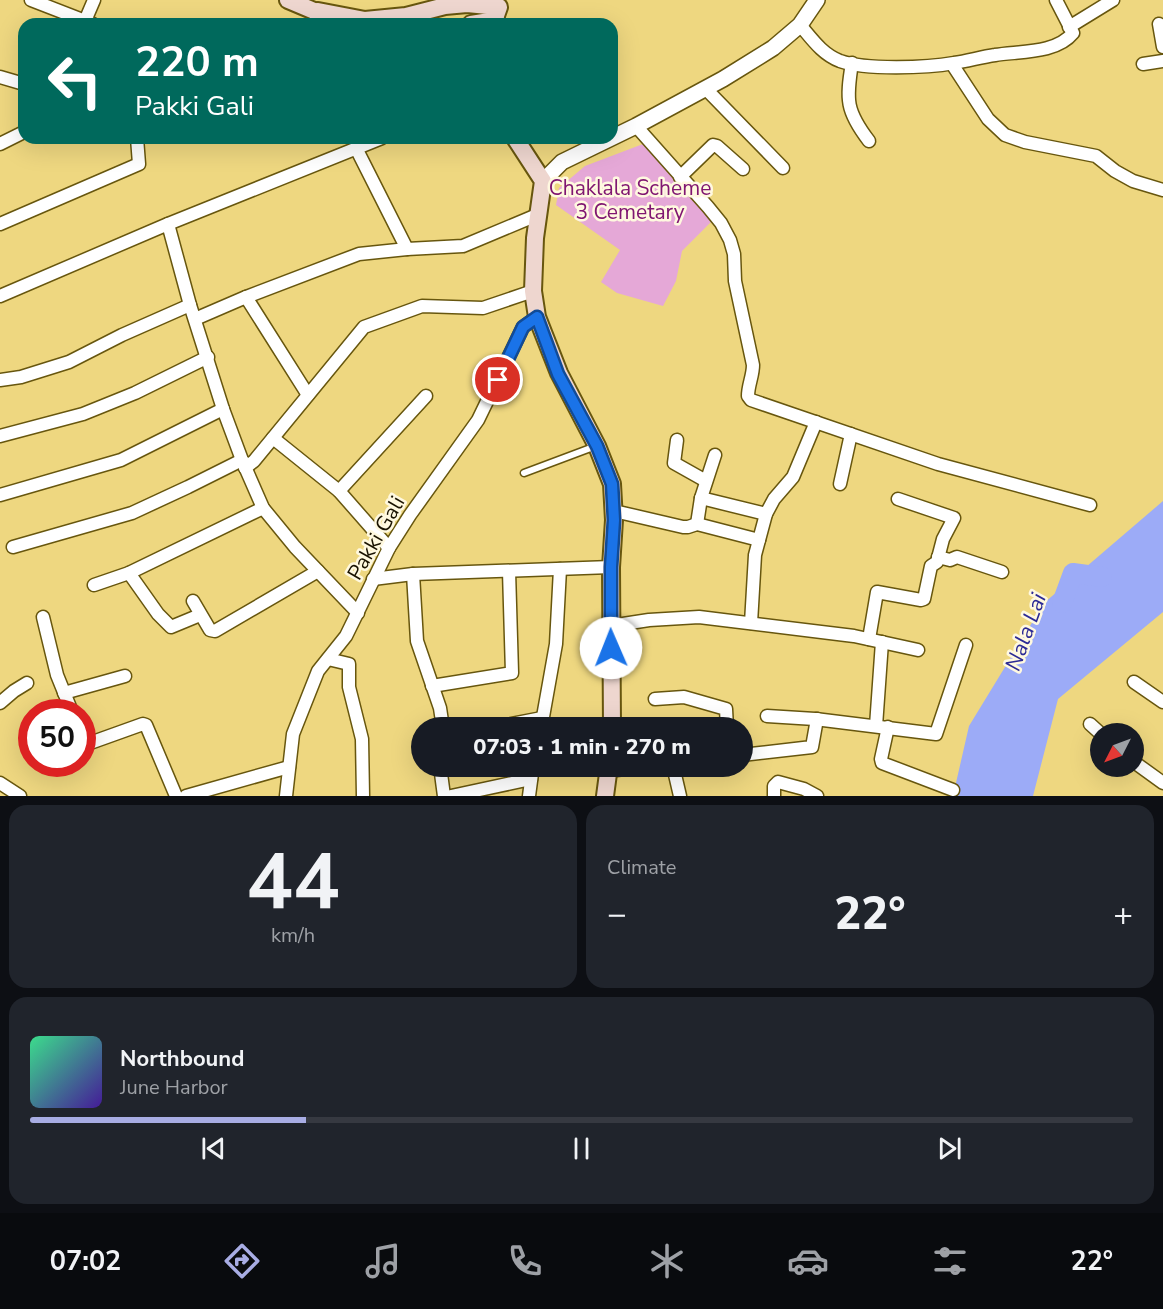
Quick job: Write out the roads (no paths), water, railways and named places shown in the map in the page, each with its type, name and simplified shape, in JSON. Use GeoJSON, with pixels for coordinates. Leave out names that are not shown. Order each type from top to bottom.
{"type":"FeatureCollection","features":[{"type":"Feature","properties":{"kind":"main road"},"geometry":{"type":"LineString","coordinates":[[288,0],[318,11],[355,18]]}},
{"type":"Feature","properties":{"kind":"main road"},"geometry":{"type":"LineString","coordinates":[[386,18],[467,4],[489,14]]}},
{"type":"Feature","properties":{"kind":"main road"},"geometry":{"type":"LineString","coordinates":[[318,11],[330,18]]}},
{"type":"Feature","properties":{"kind":"main road"},"geometry":{"type":"LineString","coordinates":[[519,144],[543,181],[537,215],[533,291],[537,317],[558,374],[597,446],[612,484],[614,511],[610,626],[612,717]]}},
{"type":"Feature","properties":{"kind":"main road"},"geometry":{"type":"LineString","coordinates":[[605,796],[608,777]]}},
{"type":"Feature","properties":{"kind":"street"},"geometry":{"type":"LineString","coordinates":[[31,0],[78,18]]}},
{"type":"Feature","properties":{"kind":"street"},"geometry":{"type":"LineString","coordinates":[[90,18],[94,0]]}},
{"type":"Feature","properties":{"kind":"street"},"geometry":{"type":"LineString","coordinates":[[618,135],[723,79],[773,48],[800,25],[817,0]]}},
{"type":"Feature","properties":{"kind":"street"},"geometry":{"type":"LineString","coordinates":[[800,25],[824,54],[852,63],[873,67],[952,64],[1051,47],[1067,40],[1072,33],[1056,0]]}},
{"type":"Feature","properties":{"kind":"street"},"geometry":{"type":"LineString","coordinates":[[1069,27],[1113,0]]}},
{"type":"Feature","properties":{"kind":"street"},"geometry":{"type":"LineString","coordinates":[[1159,24],[1163,47]]}},
{"type":"Feature","properties":{"kind":"street"},"geometry":{"type":"LineString","coordinates":[[1143,64],[1163,61]]}},
{"type":"Feature","properties":{"kind":"street"},"geometry":{"type":"LineString","coordinates":[[852,63],[847,93],[850,111],[857,126],[869,141]]}},
{"type":"Feature","properties":{"kind":"street"},"geometry":{"type":"LineString","coordinates":[[952,64],[988,119],[1005,135],[1025,142],[1096,156],[1133,181],[1163,190]]}},
{"type":"Feature","properties":{"kind":"street"},"geometry":{"type":"LineString","coordinates":[[0,77],[18,82]]}},
{"type":"Feature","properties":{"kind":"street"},"geometry":{"type":"LineString","coordinates":[[705,88],[783,168]]}},
{"type":"Feature","properties":{"kind":"street"},"geometry":{"type":"LineString","coordinates":[[636,126],[721,224],[730,240],[734,254],[735,281],[753,365],[748,396],[751,400],[938,464],[1090,505]]}},
{"type":"Feature","properties":{"kind":"street"},"geometry":{"type":"LineString","coordinates":[[0,144],[18,135]]}},
{"type":"Feature","properties":{"kind":"street"},"geometry":{"type":"LineString","coordinates":[[0,224],[139,164],[137,144]]}},
{"type":"Feature","properties":{"kind":"street"},"geometry":{"type":"LineString","coordinates":[[0,296],[168,224],[366,144]]}},
{"type":"Feature","properties":{"kind":"street"},"geometry":{"type":"LineString","coordinates":[[543,181],[562,162],[599,144]]}},
{"type":"Feature","properties":{"kind":"street"},"geometry":{"type":"LineString","coordinates":[[680,177],[713,145],[743,170]]}},
{"type":"Feature","properties":{"kind":"street"},"geometry":{"type":"LineString","coordinates":[[356,148],[407,249]]}},
{"type":"Feature","properties":{"kind":"street"},"geometry":{"type":"LineString","coordinates":[[195,319],[359,254],[463,246],[537,215]]}},
{"type":"Feature","properties":{"kind":"street"},"geometry":{"type":"LineString","coordinates":[[168,224],[190,305],[223,409],[263,508],[295,547],[358,612]]}},
{"type":"Feature","properties":{"kind":"street"},"geometry":{"type":"LineString","coordinates":[[13,547],[132,513],[254,461],[364,327],[422,306],[483,308],[533,291]]}},
{"type":"Feature","properties":{"kind":"street"},"geometry":{"type":"LineString","coordinates":[[246,297],[308,395]]}},
{"type":"Feature","properties":{"kind":"street"},"geometry":{"type":"LineString","coordinates":[[0,380],[69,362],[122,335],[190,305]]}},
{"type":"Feature","properties":{"kind":"street","name":"Pakki Gali"},"geometry":{"type":"LineString","coordinates":[[286,796],[293,734],[318,671],[346,636],[389,548],[478,420],[523,327],[537,317]]}},
{"type":"Feature","properties":{"kind":"street"},"geometry":{"type":"LineString","coordinates":[[1,433],[83,414],[135,393],[208,357]]}},
{"type":"Feature","properties":{"kind":"street"},"geometry":{"type":"LineString","coordinates":[[339,491],[426,396]]}},
{"type":"Feature","properties":{"kind":"street"},"geometry":{"type":"LineString","coordinates":[[0,495],[121,460],[223,409]]}},
{"type":"Feature","properties":{"kind":"street"},"geometry":{"type":"LineString","coordinates":[[751,624],[756,555],[766,514],[793,477],[816,422]]}},
{"type":"Feature","properties":{"kind":"street"},"geometry":{"type":"LineString","coordinates":[[840,484],[851,434]]}},
{"type":"Feature","properties":{"kind":"street"},"geometry":{"type":"LineString","coordinates":[[273,438],[339,491],[389,548]]}},
{"type":"Feature","properties":{"kind":"street"},"geometry":{"type":"LineString","coordinates":[[677,440],[674,463],[706,481]]}},
{"type":"Feature","properties":{"kind":"street"},"geometry":{"type":"LineString","coordinates":[[698,524],[701,498],[715,455]]}},
{"type":"Feature","properties":{"kind":"street"},"geometry":{"type":"LineString","coordinates":[[701,498],[766,514]]}},
{"type":"Feature","properties":{"kind":"street"},"geometry":{"type":"LineString","coordinates":[[898,499],[954,518],[943,539],[935,564],[931,566],[924,599],[877,592],[875,641],[882,726],[881,759],[882,764],[952,790]]}},
{"type":"Feature","properties":{"kind":"street"},"geometry":{"type":"LineString","coordinates":[[94,585],[129,573],[263,508]]}},
{"type":"Feature","properties":{"kind":"street"},"geometry":{"type":"LineString","coordinates":[[614,511],[682,527],[698,524],[759,540]]}},
{"type":"Feature","properties":{"kind":"street"},"geometry":{"type":"LineString","coordinates":[[938,557],[950,560],[957,557],[1002,572]]}},
{"type":"Feature","properties":{"kind":"street"},"geometry":{"type":"LineString","coordinates":[[373,579],[413,574],[611,567]]}},
{"type":"Feature","properties":{"kind":"street"},"geometry":{"type":"LineString","coordinates":[[542,717],[556,644],[560,569]]}},
{"type":"Feature","properties":{"kind":"street"},"geometry":{"type":"LineString","coordinates":[[193,601],[210,630],[215,631],[318,571]]}},
{"type":"Feature","properties":{"kind":"street"},"geometry":{"type":"LineString","coordinates":[[432,686],[512,673],[509,571]]}},
{"type":"Feature","properties":{"kind":"street"},"geometry":{"type":"LineString","coordinates":[[129,573],[158,614],[171,627],[200,615]]}},
{"type":"Feature","properties":{"kind":"street"},"geometry":{"type":"LineString","coordinates":[[413,574],[417,641],[441,717]]}},
{"type":"Feature","properties":{"kind":"street"},"geometry":{"type":"LineString","coordinates":[[43,617],[57,675],[67,699]]}},
{"type":"Feature","properties":{"kind":"street"},"geometry":{"type":"LineString","coordinates":[[610,626],[649,620],[699,617],[875,641],[918,650]]}},
{"type":"Feature","properties":{"kind":"street"},"geometry":{"type":"LineString","coordinates":[[767,716],[817,719],[936,734],[966,645]]}},
{"type":"Feature","properties":{"kind":"street"},"geometry":{"type":"LineString","coordinates":[[327,659],[349,664],[349,687],[362,739],[363,796]]}},
{"type":"Feature","properties":{"kind":"street"},"geometry":{"type":"LineString","coordinates":[[64,693],[125,676]]}},
{"type":"Feature","properties":{"kind":"street"},"geometry":{"type":"LineString","coordinates":[[1134,682],[1163,702]]}},
{"type":"Feature","properties":{"kind":"street"},"geometry":{"type":"LineString","coordinates":[[0,703],[27,683]]}},
{"type":"Feature","properties":{"kind":"street"},"geometry":{"type":"LineString","coordinates":[[655,699],[684,697],[726,709],[726,717]]}},
{"type":"Feature","properties":{"kind":"street"},"geometry":{"type":"LineString","coordinates":[[753,754],[812,747],[817,719]]}},
{"type":"Feature","properties":{"kind":"street"},"geometry":{"type":"LineString","coordinates":[[96,740],[143,724],[146,725],[176,796]]}},
{"type":"Feature","properties":{"kind":"street"},"geometry":{"type":"LineString","coordinates":[[186,796],[289,767]]}},
{"type":"Feature","properties":{"kind":"street"},"geometry":{"type":"LineString","coordinates":[[1144,769],[1163,783]]}},
{"type":"Feature","properties":{"kind":"street"},"geometry":{"type":"LineString","coordinates":[[441,777],[444,796]]}},
{"type":"Feature","properties":{"kind":"street"},"geometry":{"type":"LineString","coordinates":[[451,796],[518,777]]}},
{"type":"Feature","properties":{"kind":"street"},"geometry":{"type":"LineString","coordinates":[[530,796],[532,777]]}},
{"type":"Feature","properties":{"kind":"street"},"geometry":{"type":"LineString","coordinates":[[676,777],[680,796]]}},
{"type":"Feature","properties":{"kind":"street"},"geometry":{"type":"LineString","coordinates":[[774,796],[774,786],[778,782],[804,789],[817,796]]}},
{"type":"Feature","properties":{"kind":"street"},"geometry":{"type":"LineString","coordinates":[[0,783],[20,796]]}},
{"type":"Feature","properties":{"kind":"lane"},"geometry":{"type":"LineString","coordinates":[[524,473],[597,446]]}},
{"type":"Feature","properties":{"kind":"water"},"geometry":{"type":"Polygon","coordinates":[[[1163,501],[1163,612],[1058,699],[1033,796],[953,796],[969,726],[1044,603],[1163,501]]]}},
{"type":"Feature","properties":{"kind":"waterway","name":"Nala Lai"},"geometry":{"type":"LineString","coordinates":[[1062,603],[1073,573],[1102,577]]}},
{"type":"Feature","properties":{"kind":"park label","name":"Chaklala Scheme 3 Cemetary"},"geometry":{"type":"Point","coordinates":[630,200]}}]}
